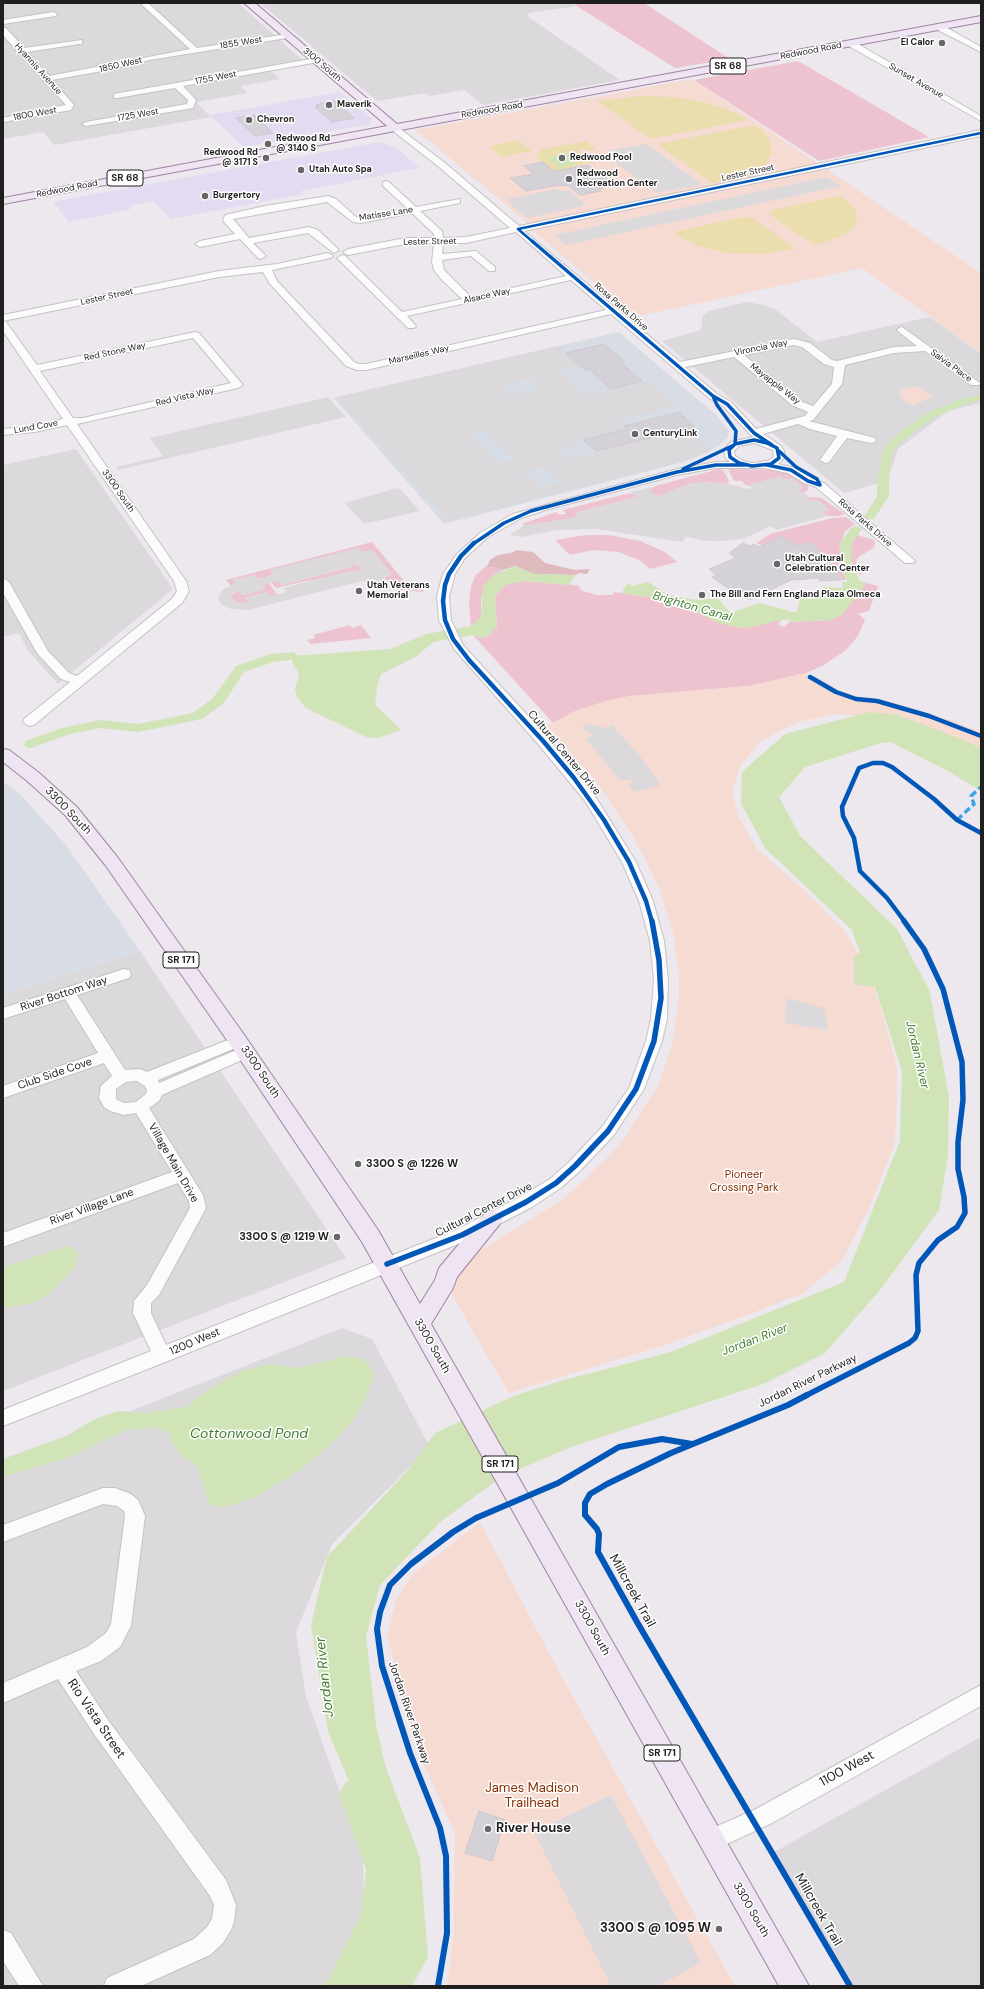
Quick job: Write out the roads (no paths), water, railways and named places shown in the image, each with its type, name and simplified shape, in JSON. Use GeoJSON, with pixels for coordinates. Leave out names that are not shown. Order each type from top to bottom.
{"type":"FeatureCollection","features":[{"type":"Feature","properties":{"kind":"main road","name":"3100 South"},"geometry":{"type":"LineString","coordinates":[[249,3],[395,128]]}},
{"type":"Feature","properties":{"kind":"main road","name":"Redwood Road"},"geometry":{"type":"LineString","coordinates":[[3,201],[981,19]]}},
{"type":"Feature","properties":{"kind":"main road","name":"3300 South"},"geometry":{"type":"LineString","coordinates":[[3,754],[54,795],[89,832],[328,1171],[387,1264],[419,1325],[531,1519],[794,1986]]}},
{"type":"Feature","properties":{"kind":"main road"},"geometry":{"type":"LineString","coordinates":[[419,1325],[445,1282],[447,1274],[492,1219]]}},
{"type":"Feature","properties":{"kind":"street"},"geometry":{"type":"LineString","coordinates":[[144,3],[196,51]]}},
{"type":"Feature","properties":{"kind":"street"},"geometry":{"type":"LineString","coordinates":[[3,22],[52,14]]}},
{"type":"Feature","properties":{"kind":"street"},"geometry":{"type":"LineString","coordinates":[[939,27],[981,50]]}},
{"type":"Feature","properties":{"kind":"street","name":"Hyannis Avenue"},"geometry":{"type":"LineString","coordinates":[[3,30],[69,104],[68,108]]}},
{"type":"Feature","properties":{"kind":"street","name":"1855 West"},"geometry":{"type":"LineString","coordinates":[[196,51],[287,36]]}},
{"type":"Feature","properties":{"kind":"street"},"geometry":{"type":"LineString","coordinates":[[22,52],[79,42]]}},
{"type":"Feature","properties":{"kind":"street","name":"Sunset Avenue"},"geometry":{"type":"LineString","coordinates":[[850,43],[981,119]]}},
{"type":"Feature","properties":{"kind":"street","name":"1850 West"},"geometry":{"type":"LineString","coordinates":[[47,79],[196,51]]}},
{"type":"Feature","properties":{"kind":"street","name":"1755 West"},"geometry":{"type":"LineString","coordinates":[[135,116],[117,96],[316,60]]}},
{"type":"Feature","properties":{"kind":"street","name":"1725 West"},"geometry":{"type":"LineString","coordinates":[[86,124],[190,106],[192,100],[178,86]]}},
{"type":"Feature","properties":{"kind":"street","name":"1800 West"},"geometry":{"type":"LineString","coordinates":[[3,120],[68,108]]}},
{"type":"Feature","properties":{"kind":"street","name":"Rosa Parks Drive"},"geometry":{"type":"LineString","coordinates":[[395,128],[518,229],[713,396],[727,404],[754,433],[776,448],[796,467],[813,475],[820,485],[909,561]]}},
{"type":"Feature","properties":{"kind":"street","name":"Lester Street"},"geometry":{"type":"LineString","coordinates":[[3,318],[218,274],[266,268],[331,253],[345,255],[406,241],[439,242],[466,240],[981,133]]}},
{"type":"Feature","properties":{"kind":"street"},"geometry":{"type":"LineString","coordinates":[[386,184],[439,233],[437,262],[441,273],[469,300]]}},
{"type":"Feature","properties":{"kind":"street","name":"Matisse Lane"},"geometry":{"type":"LineString","coordinates":[[244,239],[228,221],[228,217],[326,199],[334,201],[352,218],[358,220],[456,201]]}},
{"type":"Feature","properties":{"kind":"street"},"geometry":{"type":"LineString","coordinates":[[200,244],[311,230],[315,232],[331,253]]}},
{"type":"Feature","properties":{"kind":"street"},"geometry":{"type":"LineString","coordinates":[[244,239],[261,256]]}},
{"type":"Feature","properties":{"kind":"street"},"geometry":{"type":"LineString","coordinates":[[438,257],[451,257],[473,253],[492,269]]}},
{"type":"Feature","properties":{"kind":"street"},"geometry":{"type":"LineString","coordinates":[[345,255],[411,326]]}},
{"type":"Feature","properties":{"kind":"street","name":"Marseilles Way"},"geometry":{"type":"LineString","coordinates":[[266,268],[273,282],[350,364],[357,367],[366,367],[614,311]]}},
{"type":"Feature","properties":{"kind":"street","name":"Alsace Way"},"geometry":{"type":"LineString","coordinates":[[400,315],[574,277]]}},
{"type":"Feature","properties":{"kind":"street","name":"3300 South"},"geometry":{"type":"LineString","coordinates":[[3,324],[180,581],[183,590],[178,600],[29,722]]}},
{"type":"Feature","properties":{"kind":"street","name":"Salvia Place"},"geometry":{"type":"LineString","coordinates":[[902,330],[975,383]]}},
{"type":"Feature","properties":{"kind":"street","name":"Red Stone Way"},"geometry":{"type":"LineString","coordinates":[[34,369],[195,335],[238,385]]}},
{"type":"Feature","properties":{"kind":"street","name":"Vironcia Way"},"geometry":{"type":"LineString","coordinates":[[677,366],[790,342],[806,344],[828,362],[839,365]]}},
{"type":"Feature","properties":{"kind":"street"},"geometry":{"type":"LineString","coordinates":[[754,433],[802,422],[809,418],[837,384],[839,365],[843,362],[889,350],[927,348]]}},
{"type":"Feature","properties":{"kind":"street","name":"Mayapple Way"},"geometry":{"type":"LineString","coordinates":[[736,354],[796,402],[815,411]]}},
{"type":"Feature","properties":{"kind":"street","name":"Red Vista Way"},"geometry":{"type":"LineString","coordinates":[[70,421],[83,421],[238,385]]}},
{"type":"Feature","properties":{"kind":"street","name":"Rosa Parks Drive"},"geometry":{"type":"LineString","coordinates":[[713,396],[716,406],[726,416],[736,431],[733,445],[729,453],[730,457],[745,464],[765,465],[791,470],[808,481],[820,485]]}},
{"type":"Feature","properties":{"kind":"street","name":"Lund Cove"},"geometry":{"type":"LineString","coordinates":[[3,432],[28,430],[70,421]]}},
{"type":"Feature","properties":{"kind":"street"},"geometry":{"type":"LineString","coordinates":[[802,422],[871,440]]}},
{"type":"Feature","properties":{"kind":"street"},"geometry":{"type":"LineString","coordinates":[[825,460],[844,434]]}},
{"type":"Feature","properties":{"kind":"street","name":"Cultural Center Drive"},"geometry":{"type":"LineString","coordinates":[[677,472],[733,445],[754,440],[776,448]]}},
{"type":"Feature","properties":{"kind":"street"},"geometry":{"type":"LineString","coordinates":[[765,465],[776,461],[780,455],[776,448]]}},
{"type":"Feature","properties":{"kind":"street","name":"Cultural Center Drive"},"geometry":{"type":"LineString","coordinates":[[387,1264],[462,1235],[526,1202],[556,1183],[593,1149],[621,1115],[636,1089],[654,1041],[659,1019],[661,980],[657,941],[646,901],[636,876],[618,841],[590,799],[569,772],[466,656],[451,634],[443,611],[443,596],[445,585],[454,564],[468,548],[484,535],[510,520],[538,509],[677,472],[696,470],[716,465],[745,464]]}},
{"type":"Feature","properties":{"kind":"street"},"geometry":{"type":"LineString","coordinates":[[3,582],[43,652],[65,676],[79,681]]}},
{"type":"Feature","properties":{"kind":"street","name":"River Bottom Way"},"geometry":{"type":"LineString","coordinates":[[3,1014],[124,974]]}},
{"type":"Feature","properties":{"kind":"street"},"geometry":{"type":"LineString","coordinates":[[68,992],[121,1077]]}},
{"type":"Feature","properties":{"kind":"street"},"geometry":{"type":"LineString","coordinates":[[151,1084],[153,1097],[148,1103],[140,1107],[124,1109],[110,1103],[107,1092],[109,1086],[121,1077],[130,1075],[151,1084],[242,1047]]}},
{"type":"Feature","properties":{"kind":"street","name":"Club Side Cove"},"geometry":{"type":"LineString","coordinates":[[3,1092],[108,1056]]}},
{"type":"Feature","properties":{"kind":"street","name":"Village Main Drive"},"geometry":{"type":"LineString","coordinates":[[140,1107],[197,1200],[198,1208],[153,1290],[143,1301],[142,1313],[162,1356]]}},
{"type":"Feature","properties":{"kind":"street","name":"River Village Lane"},"geometry":{"type":"LineString","coordinates":[[3,1240],[182,1175]]}},
{"type":"Feature","properties":{"kind":"street","name":"1200 West"},"geometry":{"type":"LineString","coordinates":[[3,1418],[162,1356],[387,1264]]}},
{"type":"Feature","properties":{"kind":"street","name":"Rio Vista Street"},"geometry":{"type":"LineString","coordinates":[[3,1534],[103,1496],[115,1496],[124,1500],[131,1506],[135,1516],[121,1626],[113,1640],[104,1647],[62,1668],[101,1728],[218,1888],[225,1905],[223,1922],[215,1935],[202,1946],[115,1986]]}},
{"type":"Feature","properties":{"kind":"street"},"geometry":{"type":"LineString","coordinates":[[3,1693],[62,1668]]}},
{"type":"Feature","properties":{"kind":"street","name":"1100 West"},"geometry":{"type":"LineString","coordinates":[[712,1840],[764,1816],[981,1695]]}},
{"type":"Feature","properties":{"kind":"street"},"geometry":{"type":"LineString","coordinates":[[3,1941],[32,1986]]}},
{"type":"Feature","properties":{"kind":"water"},"geometry":{"type":"Polygon","coordinates":[[[574,152],[581,158],[569,161],[576,164],[560,168],[547,158],[574,152]]]}},
{"type":"Feature","properties":{"kind":"water"},"geometry":{"type":"Polygon","coordinates":[[[515,566],[534,574],[575,575],[569,585],[522,581],[505,585],[495,596],[497,627],[485,638],[473,635],[433,642],[417,656],[381,674],[377,687],[375,705],[401,730],[378,738],[366,737],[306,708],[297,697],[295,689],[299,674],[292,662],[293,656],[390,649],[426,634],[471,626],[481,617],[483,586],[494,575],[515,566]]]}},
{"type":"Feature","properties":{"kind":"water"},"geometry":{"type":"Polygon","coordinates":[[[648,582],[664,593],[678,597],[697,600],[718,598],[730,613],[760,603],[789,611],[781,621],[774,621],[753,627],[740,628],[718,623],[701,614],[669,602],[622,593],[627,583],[633,586],[648,582]]]}},
{"type":"Feature","properties":{"kind":"water"},"geometry":{"type":"Polygon","coordinates":[[[842,582],[864,582],[865,585],[843,614],[831,620],[789,622],[797,611],[801,595],[825,597],[823,587],[843,588],[842,582]]]}},
{"type":"Feature","properties":{"kind":"water"},"geometry":{"type":"Polygon","coordinates":[[[870,712],[898,715],[981,748],[981,791],[946,770],[890,742],[881,743],[805,767],[779,797],[800,836],[897,929],[930,992],[949,1098],[948,1155],[939,1210],[880,1290],[825,1353],[763,1384],[571,1447],[501,1477],[439,1523],[380,1585],[366,1636],[376,1724],[385,1765],[420,1858],[428,1957],[412,1986],[325,1986],[360,1917],[371,1833],[328,1732],[311,1625],[327,1557],[409,1469],[435,1433],[511,1397],[557,1382],[671,1352],[844,1282],[900,1141],[902,1071],[875,987],[854,984],[854,958],[860,953],[852,930],[765,848],[741,803],[742,772],[785,734],[870,712]]]}},
{"type":"Feature","properties":{"kind":"water"},"geometry":{"type":"Polygon","coordinates":[[[69,1246],[75,1249],[78,1254],[76,1266],[51,1292],[38,1301],[13,1307],[3,1307],[3,1267],[69,1246]]]}},
{"type":"Feature","properties":{"kind":"water","name":"Cottonwood Pond"},"geometry":{"type":"Polygon","coordinates":[[[345,1356],[360,1358],[368,1363],[374,1375],[365,1400],[353,1421],[332,1443],[300,1470],[256,1497],[225,1507],[209,1505],[197,1466],[184,1458],[172,1444],[169,1433],[156,1428],[127,1430],[67,1458],[3,1477],[3,1459],[66,1436],[97,1418],[118,1411],[146,1413],[186,1407],[211,1388],[244,1370],[269,1364],[300,1368],[345,1356]]]}},
{"type":"Feature","properties":{"kind":"waterway","name":"Brighton Canal"},"geometry":{"type":"LineString","coordinates":[[870,517],[883,496],[883,480],[887,451],[903,435],[929,416],[961,402],[981,397]]}},
{"type":"Feature","properties":{"kind":"waterway","name":"Brighton Canal"},"geometry":{"type":"LineString","coordinates":[[844,599],[851,592],[854,582],[845,563],[846,543],[856,529]]}},
{"type":"Feature","properties":{"kind":"waterway"},"geometry":{"type":"LineString","coordinates":[[766,615],[794,616],[813,613]]}},
{"type":"Feature","properties":{"kind":"waterway","name":"Brighton Canal"},"geometry":{"type":"LineString","coordinates":[[31,744],[67,731],[100,724],[138,728],[197,716],[218,701],[240,669],[271,658],[293,656]]}},
{"type":"Feature","properties":{"kind":"waterway","name":"Jordan River"},"geometry":{"type":"LineString","coordinates":[[357,1795],[383,1867]]}},
{"type":"Feature","properties":{"kind":"place","name":"El Calor"},"geometry":{"type":"Point","coordinates":[942,43]}},
{"type":"Feature","properties":{"kind":"place","name":"Maverik"},"geometry":{"type":"Point","coordinates":[329,105]}},
{"type":"Feature","properties":{"kind":"place","name":"Chevron"},"geometry":{"type":"Point","coordinates":[249,120]}},
{"type":"Feature","properties":{"kind":"place","name":"Redwood Rd @ 3140 S"},"geometry":{"type":"Point","coordinates":[268,144]}},
{"type":"Feature","properties":{"kind":"place","name":"Redwood Rd @ 3171 S"},"geometry":{"type":"Point","coordinates":[266,158]}},
{"type":"Feature","properties":{"kind":"place","name":"Redwood Pool"},"geometry":{"type":"Point","coordinates":[562,158]}},
{"type":"Feature","properties":{"kind":"place","name":"Utah Auto Spa"},"geometry":{"type":"Point","coordinates":[301,170]}},
{"type":"Feature","properties":{"kind":"place","name":"Redwood Recreation Center"},"geometry":{"type":"Point","coordinates":[569,179]}},
{"type":"Feature","properties":{"kind":"place","name":"Burgertory"},"geometry":{"type":"Point","coordinates":[205,196]}},
{"type":"Feature","properties":{"kind":"place","name":"CenturyLink"},"geometry":{"type":"Point","coordinates":[635,434]}},
{"type":"Feature","properties":{"kind":"place","name":"Utah Cultural Celebration Center"},"geometry":{"type":"Point","coordinates":[777,564]}},
{"type":"Feature","properties":{"kind":"place","name":"Utah Veterans Memorial"},"geometry":{"type":"Point","coordinates":[359,591]}},
{"type":"Feature","properties":{"kind":"place","name":"The Bill and Fern England Plaza Olmeca"},"geometry":{"type":"Point","coordinates":[702,595]}},
{"type":"Feature","properties":{"kind":"place","name":"3300 S @ 1226 W"},"geometry":{"type":"Point","coordinates":[358,1164]}},
{"type":"Feature","properties":{"kind":"place","name":"3300 S @ 1219 W"},"geometry":{"type":"Point","coordinates":[337,1237]}},
{"type":"Feature","properties":{"kind":"place","name":"River House"},"geometry":{"type":"Point","coordinates":[488,1829]}},
{"type":"Feature","properties":{"kind":"place","name":"3300 S @ 1095 W"},"geometry":{"type":"Point","coordinates":[719,1929]}},
{"type":"Feature","properties":{"kind":"park label","name":"Pioneer Crossing Park"},"geometry":{"type":"Point","coordinates":[744,1181]}},
{"type":"Feature","properties":{"kind":"park label","name":"James Madison Trailhead"},"geometry":{"type":"Point","coordinates":[532,1796]}}]}
